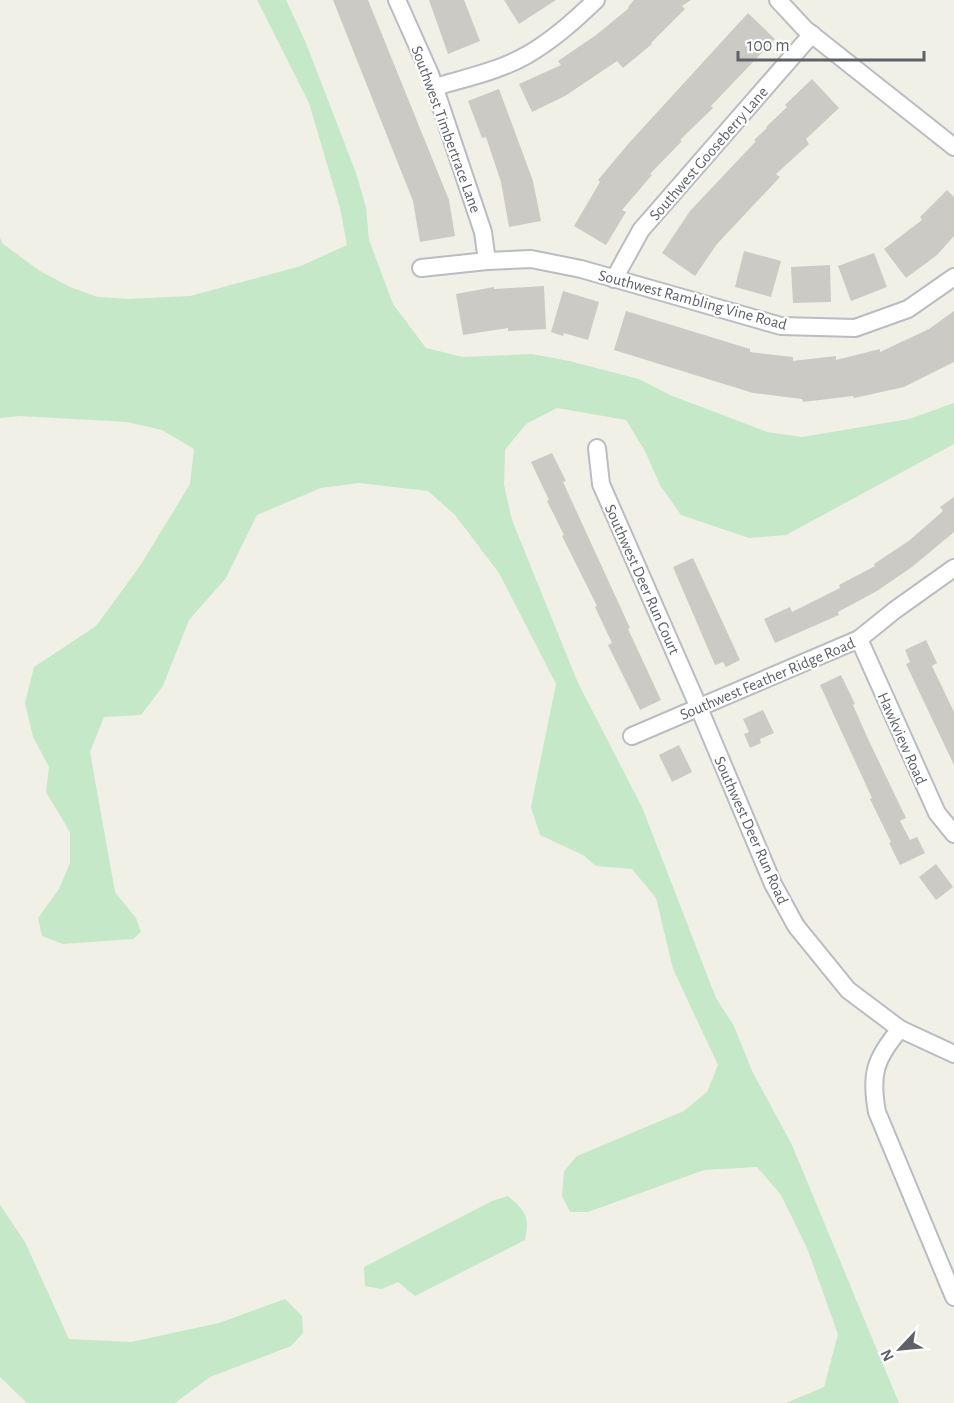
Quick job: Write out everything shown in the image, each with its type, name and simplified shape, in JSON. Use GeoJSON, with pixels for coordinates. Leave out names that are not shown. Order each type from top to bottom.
{"type":"FeatureCollection","features":[{"type":"Feature","properties":{"kind":"street","name":"Southwest Timbertrace Lane"},"geometry":{"type":"LineString","coordinates":[[397,0],[435,87],[483,232],[488,261]]}},
{"type":"Feature","properties":{"kind":"street"},"geometry":{"type":"LineString","coordinates":[[435,87],[526,56],[569,26],[596,0]]}},
{"type":"Feature","properties":{"kind":"street"},"geometry":{"type":"LineString","coordinates":[[778,0],[812,34],[954,147]]}},
{"type":"Feature","properties":{"kind":"street","name":"Southwest Gooseberry Lane"},"geometry":{"type":"LineString","coordinates":[[614,279],[641,230],[812,34]]}},
{"type":"Feature","properties":{"kind":"street","name":"Southwest Rambling Vine Road"},"geometry":{"type":"LineString","coordinates":[[421,268],[531,259],[581,269],[781,326],[855,328],[908,309],[954,277]]}},
{"type":"Feature","properties":{"kind":"street","name":"Southwest Deer Run Court"},"geometry":{"type":"LineString","coordinates":[[597,448],[602,484],[699,708]]}},
{"type":"Feature","properties":{"kind":"street","name":"Southwest Feather Ridge Road"},"geometry":{"type":"LineString","coordinates":[[632,736],[859,639],[954,568]]}},
{"type":"Feature","properties":{"kind":"street","name":"Hawkview Road"},"geometry":{"type":"LineString","coordinates":[[859,639],[937,813],[954,834]]}},
{"type":"Feature","properties":{"kind":"street","name":"Southwest Deer Run Road"},"geometry":{"type":"LineString","coordinates":[[699,708],[773,884],[796,926],[848,990],[900,1029],[954,1054]]}},
{"type":"Feature","properties":{"kind":"street"},"geometry":{"type":"LineString","coordinates":[[900,1029],[883,1050],[875,1071],[873,1089],[877,1112],[954,1297]]}},
{"type":"Feature","properties":{"kind":"green space"},"geometry":{"type":"Polygon","coordinates":[[[257,0],[286,0],[306,43],[356,173],[366,207],[369,240],[393,304],[426,348],[463,357],[532,354],[569,361],[639,379],[670,395],[767,432],[802,437],[909,419],[954,403],[954,444],[786,535],[749,538],[681,515],[660,485],[645,451],[626,420],[557,408],[526,424],[505,450],[504,485],[512,520],[578,683],[642,807],[716,998],[734,1026],[753,1073],[792,1145],[899,1403],[786,1403],[824,1387],[838,1334],[807,1248],[781,1195],[757,1167],[704,1170],[588,1212],[570,1212],[562,1196],[564,1171],[577,1156],[684,1111],[707,1092],[718,1065],[673,969],[656,898],[632,869],[596,866],[583,855],[540,835],[531,807],[556,684],[499,573],[455,515],[428,491],[359,483],[321,488],[257,515],[226,578],[189,620],[163,686],[141,715],[104,717],[90,752],[115,892],[136,918],[141,932],[133,939],[63,944],[42,936],[38,918],[59,889],[70,863],[70,832],[46,792],[49,767],[33,737],[25,703],[34,667],[96,626],[140,566],[190,484],[194,449],[162,430],[127,422],[20,416],[0,418],[0,238],[3,244],[40,271],[70,287],[98,297],[129,299],[190,296],[301,266],[347,245],[340,208],[309,103],[257,0]]]}},
{"type":"Feature","properties":{"kind":"green space"},"geometry":{"type":"Polygon","coordinates":[[[508,1196],[523,1211],[527,1220],[525,1240],[415,1296],[398,1282],[382,1289],[365,1286],[364,1267],[492,1201],[508,1196]]]}},
{"type":"Feature","properties":{"kind":"green space"},"geometry":{"type":"Polygon","coordinates":[[[0,1205],[25,1242],[69,1339],[131,1342],[219,1323],[285,1299],[302,1316],[303,1333],[291,1346],[210,1377],[175,1403],[27,1403],[0,1377],[0,1205]]]}},
{"type":"Feature","properties":{"kind":"building"},"geometry":{"type":"Polygon","coordinates":[[[333,0],[368,0],[449,200],[455,236],[420,242],[413,201],[333,0]]]}},
{"type":"Feature","properties":{"kind":"building"},"geometry":{"type":"Polygon","coordinates":[[[429,0],[464,0],[480,41],[448,54],[429,0]]]}},
{"type":"Feature","properties":{"kind":"building"},"geometry":{"type":"Polygon","coordinates":[[[504,0],[556,0],[519,24],[504,0]]]}},
{"type":"Feature","properties":{"kind":"building"},"geometry":{"type":"Polygon","coordinates":[[[634,0],[691,0],[682,6],[685,9],[652,44],[623,68],[617,61],[565,96],[532,112],[519,84],[561,65],[558,61],[596,35],[629,8],[634,0]]]}},
{"type":"Feature","properties":{"kind":"building"},"geometry":{"type":"Polygon","coordinates":[[[748,13],[775,39],[650,174],[652,175],[622,210],[626,212],[606,245],[574,226],[600,182],[598,180],[748,13]]]}},
{"type":"Feature","properties":{"kind":"building"},"geometry":{"type":"Polygon","coordinates":[[[812,79],[839,108],[806,139],[809,144],[776,174],[780,177],[717,244],[695,276],[662,253],[690,211],[787,107],[785,105],[812,79]]]}},
{"type":"Feature","properties":{"kind":"building"},"geometry":{"type":"Polygon","coordinates":[[[499,89],[533,181],[541,221],[509,227],[501,182],[486,137],[482,138],[468,101],[499,89]]]}},
{"type":"Feature","properties":{"kind":"building"},"geometry":{"type":"Polygon","coordinates":[[[947,190],[954,197],[954,236],[937,255],[906,278],[884,249],[922,220],[920,217],[947,190]]]}},
{"type":"Feature","properties":{"kind":"building"},"geometry":{"type":"Polygon","coordinates":[[[744,251],[781,261],[771,297],[735,287],[744,251]]]}},
{"type":"Feature","properties":{"kind":"building"},"geometry":{"type":"Polygon","coordinates":[[[874,253],[887,287],[851,301],[838,266],[874,253]]]}},
{"type":"Feature","properties":{"kind":"building"},"geometry":{"type":"Polygon","coordinates":[[[830,265],[831,302],[793,303],[791,267],[830,265]]]}},
{"type":"Feature","properties":{"kind":"building"},"geometry":{"type":"Polygon","coordinates":[[[544,286],[546,329],[508,331],[508,328],[463,335],[456,294],[494,287],[494,289],[544,286]]]}},
{"type":"Feature","properties":{"kind":"building"},"geometry":{"type":"Polygon","coordinates":[[[563,291],[599,302],[588,340],[551,332],[563,291]]]}},
{"type":"Feature","properties":{"kind":"building"},"geometry":{"type":"Polygon","coordinates":[[[626,311],[750,349],[750,352],[793,357],[793,361],[836,356],[836,360],[880,349],[880,352],[929,329],[954,311],[954,362],[904,387],[854,398],[853,396],[803,402],[802,399],[753,393],[614,350],[626,311]]]}},
{"type":"Feature","properties":{"kind":"building"},"geometry":{"type":"Polygon","coordinates":[[[552,453],[661,700],[640,710],[608,645],[612,643],[595,607],[597,606],[562,536],[564,535],[531,462],[552,453]]]}},
{"type":"Feature","properties":{"kind":"building"},"geometry":{"type":"Polygon","coordinates":[[[954,497],[954,532],[912,567],[877,591],[838,612],[839,615],[775,643],[764,619],[790,607],[792,612],[840,588],[839,585],[875,566],[874,564],[910,540],[943,511],[940,507],[954,497]]]}},
{"type":"Feature","properties":{"kind":"building"},"geometry":{"type":"Polygon","coordinates":[[[693,558],[740,660],[726,667],[723,662],[715,665],[673,567],[693,558]]]}},
{"type":"Feature","properties":{"kind":"building"},"geometry":{"type":"Polygon","coordinates":[[[926,640],[937,663],[932,666],[954,712],[954,765],[906,664],[910,662],[905,650],[926,640]]]}},
{"type":"Feature","properties":{"kind":"building"},"geometry":{"type":"Polygon","coordinates":[[[841,675],[869,741],[906,818],[900,821],[910,840],[917,837],[925,853],[900,865],[820,685],[841,675]]]}},
{"type":"Feature","properties":{"kind":"building"},"geometry":{"type":"Polygon","coordinates":[[[763,710],[774,733],[760,739],[761,743],[750,748],[744,734],[749,732],[743,719],[763,710]]]}},
{"type":"Feature","properties":{"kind":"building"},"geometry":{"type":"Polygon","coordinates":[[[679,745],[692,772],[672,782],[659,755],[679,745]]]}},
{"type":"Feature","properties":{"kind":"building"},"geometry":{"type":"Polygon","coordinates":[[[936,864],[953,887],[936,900],[919,877],[936,864]]]}}]}
